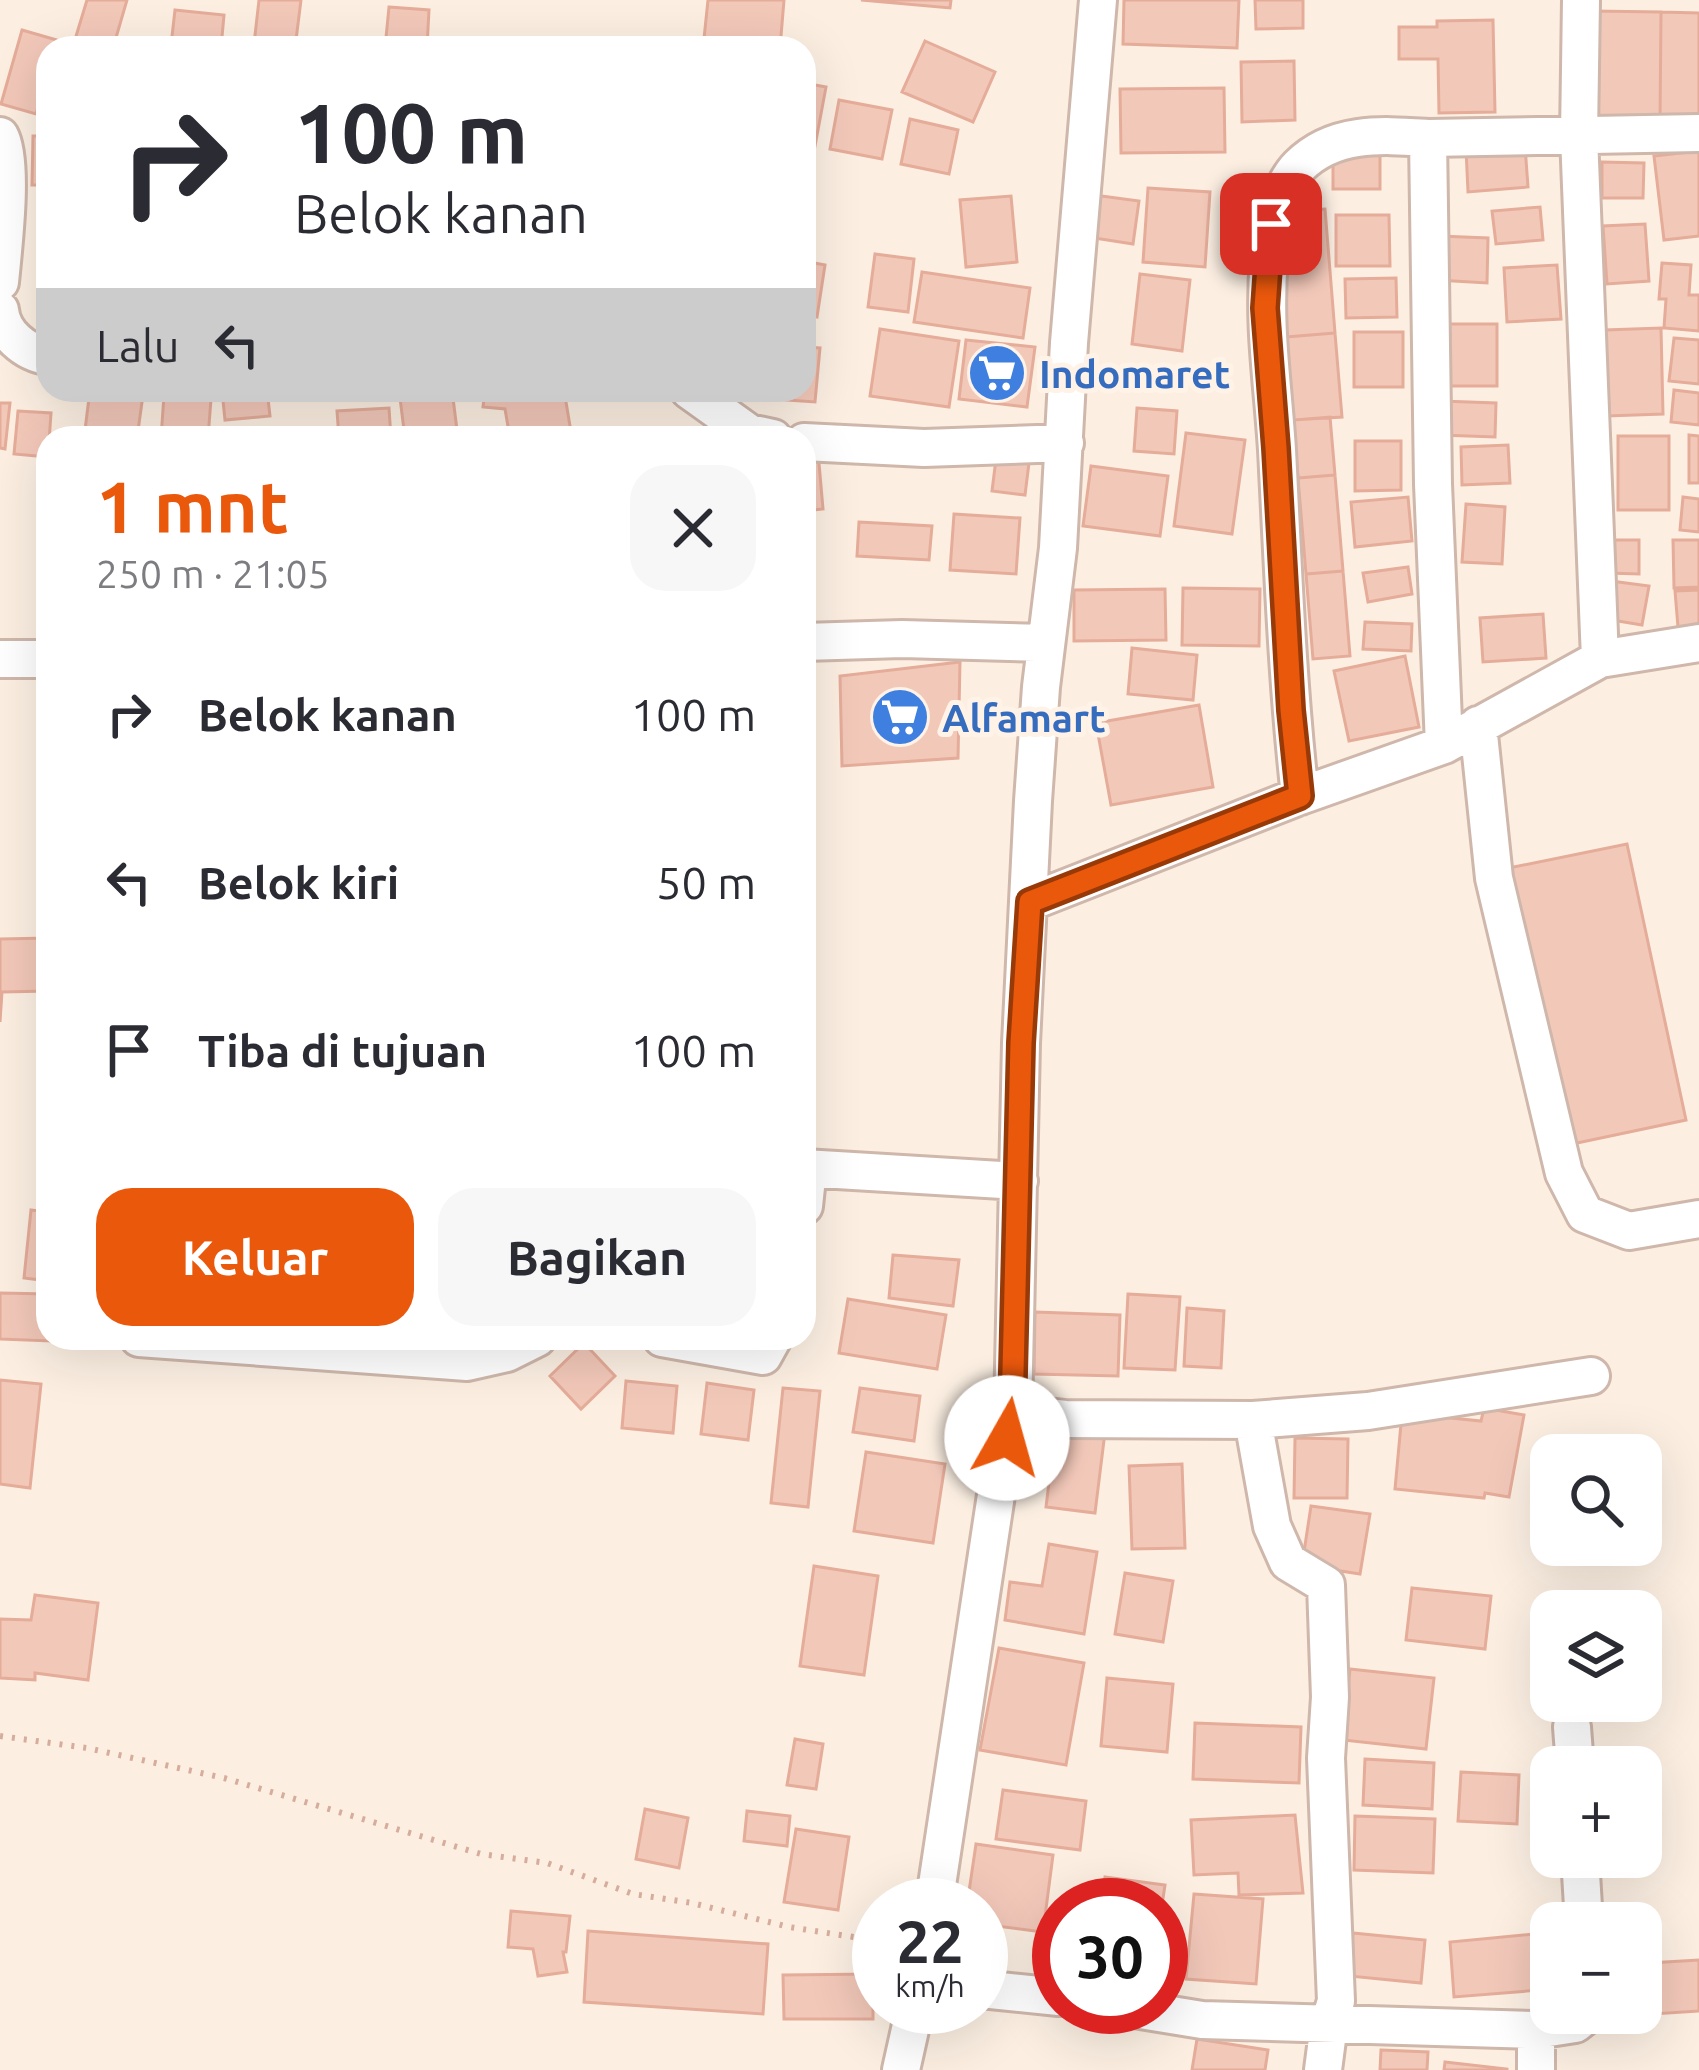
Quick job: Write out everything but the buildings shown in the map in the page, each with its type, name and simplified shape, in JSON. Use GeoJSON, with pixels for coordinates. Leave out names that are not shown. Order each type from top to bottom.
{"type":"FeatureCollection","features":[{"type":"Feature","properties":{"kind":"street"},"geometry":{"type":"LineString","coordinates":[[938,1878],[1012,1413],[1021,1043],[1033,801],[1058,548],[1069,343],[1098,0]]}},
{"type":"Feature","properties":{"kind":"street"},"geometry":{"type":"LineString","coordinates":[[1581,0],[1579,136],[1600,659]]}},
{"type":"Feature","properties":{"kind":"street"},"geometry":{"type":"LineString","coordinates":[[1300,796],[1265,308],[1271,224],[1297,167],[1342,139],[1699,133]]}},
{"type":"Feature","properties":{"kind":"street"},"geometry":{"type":"LineString","coordinates":[[0,136],[6,175],[0,282]]}},
{"type":"Feature","properties":{"kind":"street"},"geometry":{"type":"LineString","coordinates":[[1428,138],[1432,462],[1444,745]]}},
{"type":"Feature","properties":{"kind":"street"},"geometry":{"type":"LineString","coordinates":[[0,310],[1,322],[14,339],[36,354]]}},
{"type":"Feature","properties":{"kind":"street"},"geometry":{"type":"LineString","coordinates":[[705,402],[739,426]]}},
{"type":"Feature","properties":{"kind":"street"},"geometry":{"type":"LineString","coordinates":[[816,443],[924,448],[1065,443]]}},
{"type":"Feature","properties":{"kind":"street"},"geometry":{"type":"LineString","coordinates":[[816,642],[1046,643]]}},
{"type":"Feature","properties":{"kind":"street"},"geometry":{"type":"LineString","coordinates":[[1030,902],[1444,745],[1600,659],[1699,643]]}},
{"type":"Feature","properties":{"kind":"street"},"geometry":{"type":"LineString","coordinates":[[0,658],[36,659]]}},
{"type":"Feature","properties":{"kind":"street"},"geometry":{"type":"LineString","coordinates":[[1478,725],[1494,878],[1564,1173],[1585,1214],[1629,1231],[1699,1220]]}},
{"type":"Feature","properties":{"kind":"street"},"geometry":{"type":"LineString","coordinates":[[816,1169],[1019,1181]]}},
{"type":"Feature","properties":{"kind":"street"},"geometry":{"type":"LineString","coordinates":[[303,1350],[467,1362],[513,1350]]}},
{"type":"Feature","properties":{"kind":"street"},"geometry":{"type":"LineString","coordinates":[[730,1350],[764,1356],[767,1350]]}},
{"type":"Feature","properties":{"kind":"street"},"geometry":{"type":"LineString","coordinates":[[1012,1413],[1065,1420],[1253,1420],[1368,1411],[1592,1376]]}},
{"type":"Feature","properties":{"kind":"street"},"geometry":{"type":"LineString","coordinates":[[1253,1420],[1272,1526],[1288,1562],[1326,1586],[1327,1799],[1336,2001],[1323,2070]]}},
{"type":"Feature","properties":{"kind":"street"},"geometry":{"type":"LineString","coordinates":[[1572,1726],[1573,1746]]}},
{"type":"Feature","properties":{"kind":"street"},"geometry":{"type":"LineString","coordinates":[[1188,2018],[1530,2030]]}},
{"type":"Feature","properties":{"kind":"street"},"geometry":{"type":"LineString","coordinates":[[901,2070],[909,2034]]}},
{"type":"Feature","properties":{"kind":"street"},"geometry":{"type":"LineString","coordinates":[[1535,2034],[1536,2070]]}},
{"type":"Feature","properties":{"kind":"path"},"geometry":{"type":"LineString","coordinates":[[0,1736],[87,1748],[224,1778],[481,1854],[547,1863],[633,1894],[852,1937]]}},
{"type":"Feature","properties":{"kind":"place","name":"Indomaret"},"geometry":{"type":"Point","coordinates":[997,373]}},
{"type":"Feature","properties":{"kind":"place","name":"Alfamart"},"geometry":{"type":"Point","coordinates":[900,717]}},
{"type":"Feature","properties":{"kind":"route"},"geometry":{"type":"LineString","coordinates":[[1007,1438],[1017,1309],[1021,1043],[1030,902],[1300,796],[1265,308],[1271,224]]}}]}
